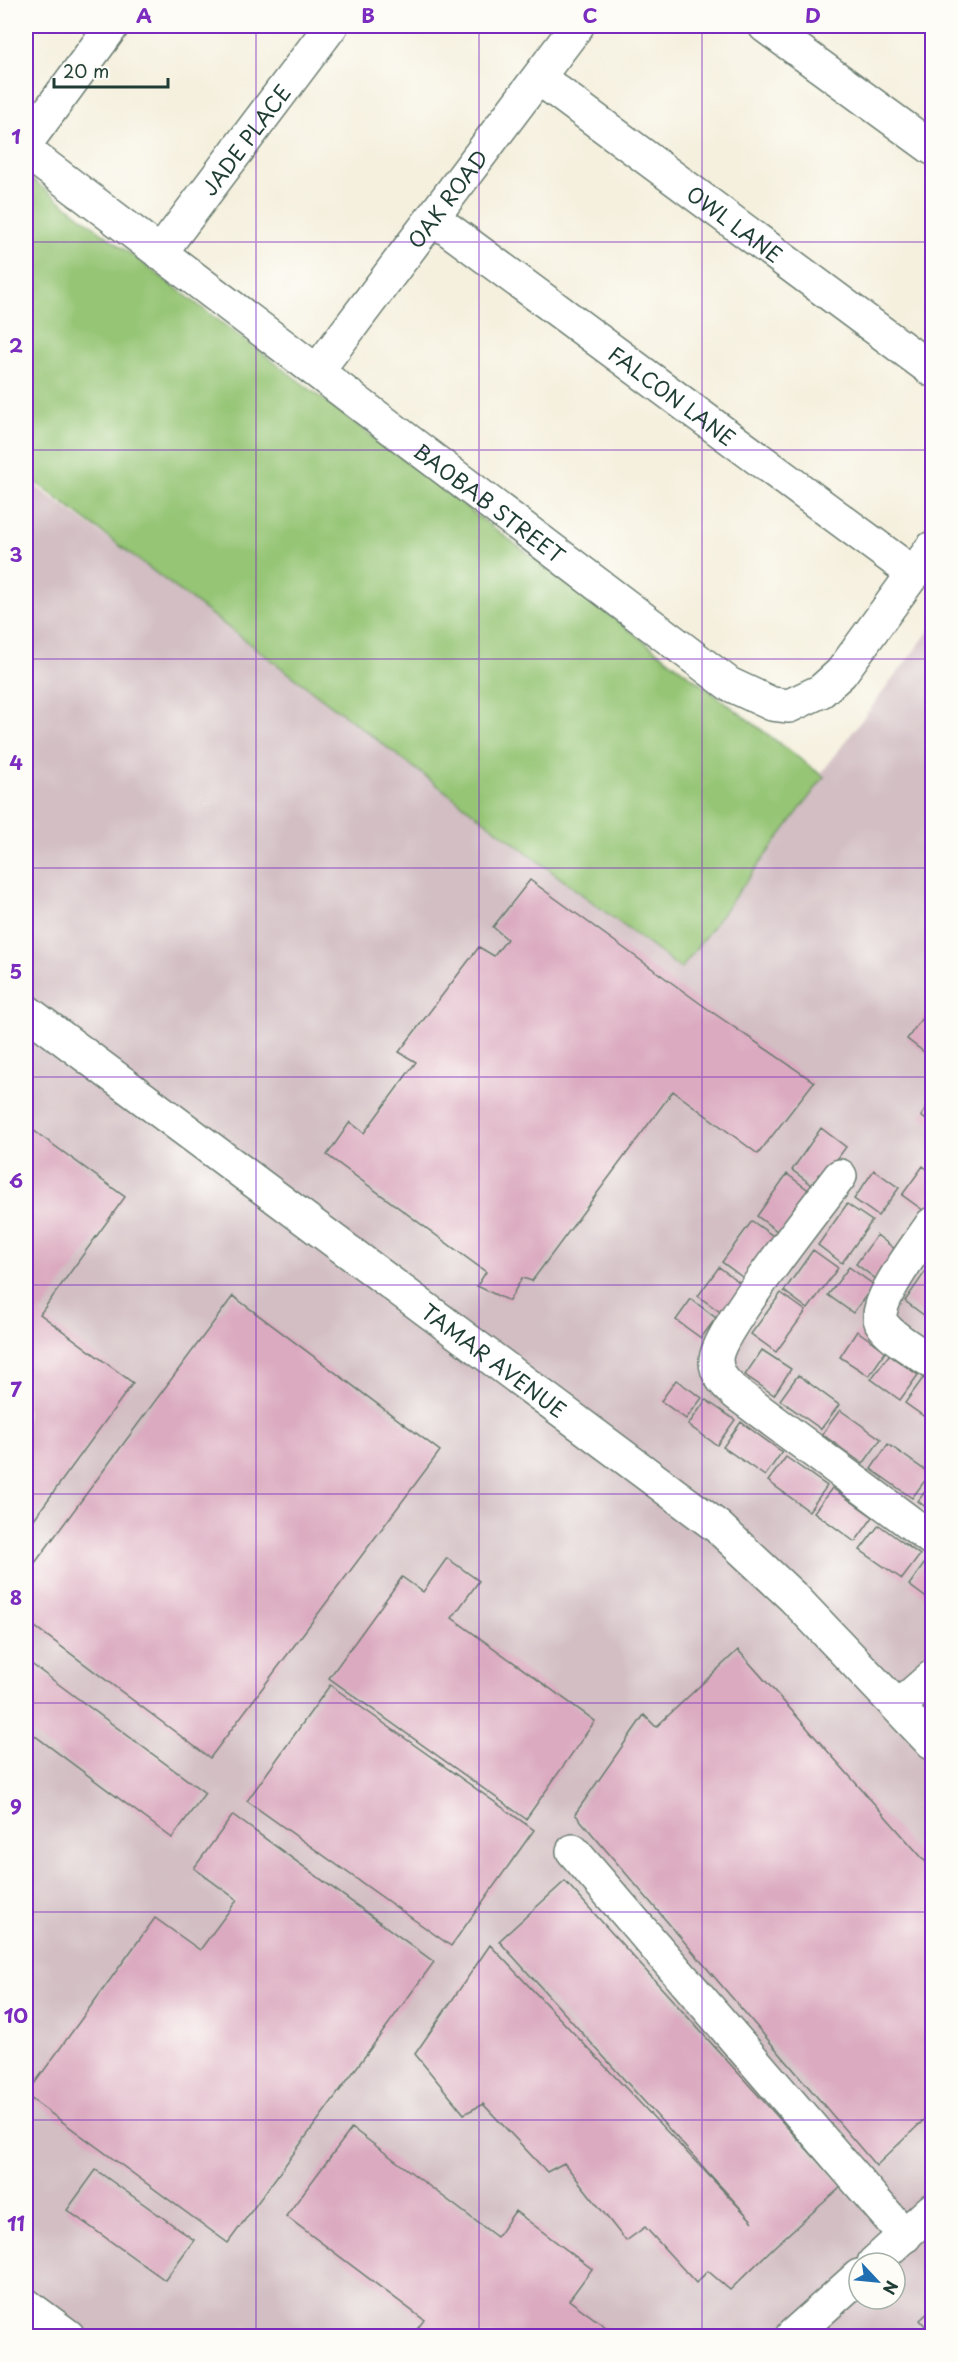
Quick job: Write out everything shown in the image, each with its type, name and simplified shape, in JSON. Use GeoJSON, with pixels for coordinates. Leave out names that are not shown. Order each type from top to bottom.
{"type":"FeatureCollection","features":[{"type":"Feature","properties":{"kind":"street"},"geometry":{"type":"LineString","coordinates":[[26,143],[112,26]]}},
{"type":"Feature","properties":{"kind":"street","name":"JADE PLACE"},"geometry":{"type":"LineString","coordinates":[[159,253],[331,26]]}},
{"type":"Feature","properties":{"kind":"street","name":"OAK ROAD"},"geometry":{"type":"LineString","coordinates":[[317,371],[577,26]]}},
{"type":"Feature","properties":{"kind":"street"},"geometry":{"type":"LineString","coordinates":[[765,26],[933,148]]}},
{"type":"Feature","properties":{"kind":"street","name":"OWL LANE"},"geometry":{"type":"LineString","coordinates":[[539,78],[933,370]]}},
{"type":"Feature","properties":{"kind":"street","name":"BAOBAB STREET"},"geometry":{"type":"LineString","coordinates":[[26,151],[729,684],[772,704],[789,706],[821,691],[841,672],[923,561]]}},
{"type":"Feature","properties":{"kind":"street","name":"FALCON LANE"},"geometry":{"type":"LineString","coordinates":[[434,218],[923,561]]}},
{"type":"Feature","properties":{"kind":"street","name":"TAMAR AVENUE"},"geometry":{"type":"LineString","coordinates":[[26,1011],[718,1527],[780,1584],[933,1743]]}},
{"type":"Feature","properties":{"kind":"street"},"geometry":{"type":"LineString","coordinates":[[840,1176],[734,1321],[717,1352],[717,1368],[726,1384],[738,1394],[933,1539]]}},
{"type":"Feature","properties":{"kind":"street"},"geometry":{"type":"LineString","coordinates":[[933,1224],[884,1297],[879,1314],[881,1322],[894,1336],[933,1362]]}},
{"type":"Feature","properties":{"kind":"street"},"geometry":{"type":"LineString","coordinates":[[899,1706],[933,1677]]}},
{"type":"Feature","properties":{"kind":"street"},"geometry":{"type":"LineString","coordinates":[[573,1851],[905,2236]]}},
{"type":"Feature","properties":{"kind":"street"},"geometry":{"type":"LineString","coordinates":[[888,2251],[933,2210]]}},
{"type":"Feature","properties":{"kind":"street"},"geometry":{"type":"LineString","coordinates":[[792,2337],[847,2288]]}},
{"type":"Feature","properties":{"kind":"street"},"geometry":{"type":"LineString","coordinates":[[26,2305],[68,2337]]}},
{"type":"Feature","properties":{"kind":"shaded area"},"geometry":{"type":"Polygon","coordinates":[[[26,479],[684,955],[932,627],[932,2336],[26,2336],[26,479]]]}},
{"type":"Feature","properties":{"kind":"green space"},"geometry":{"type":"Polygon","coordinates":[[[26,175],[824,777],[681,969],[26,475],[26,175]]]}},
{"type":"Feature","properties":{"kind":"building"},"geometry":{"type":"Polygon","coordinates":[[[530,880],[712,1012],[814,1082],[758,1154],[673,1091],[532,1281],[522,1278],[509,1301],[477,1286],[486,1272],[327,1155],[350,1122],[364,1133],[416,1062],[399,1052],[479,947],[494,956],[507,939],[493,927],[530,880]]]}},
{"type":"Feature","properties":{"kind":"building"},"geometry":{"type":"Polygon","coordinates":[[[932,1004],[932,1058],[907,1039],[932,1004]]]}},
{"type":"Feature","properties":{"kind":"building"},"geometry":{"type":"Polygon","coordinates":[[[932,1100],[932,1124],[921,1116],[932,1100]]]}},
{"type":"Feature","properties":{"kind":"building"},"geometry":{"type":"Polygon","coordinates":[[[26,1125],[125,1197],[40,1314],[133,1383],[26,1530],[26,1125]]]}},
{"type":"Feature","properties":{"kind":"building"},"geometry":{"type":"Polygon","coordinates":[[[821,1128],[846,1147],[816,1188],[792,1170],[821,1128]]]}},
{"type":"Feature","properties":{"kind":"building"},"geometry":{"type":"Polygon","coordinates":[[[923,1166],[932,1173],[932,1205],[927,1213],[902,1195],[923,1166]]]}},
{"type":"Feature","properties":{"kind":"building"},"geometry":{"type":"Polygon","coordinates":[[[874,1170],[899,1188],[878,1216],[854,1199],[874,1170]]]}},
{"type":"Feature","properties":{"kind":"building"},"geometry":{"type":"Polygon","coordinates":[[[787,1174],[811,1192],[781,1234],[757,1216],[787,1174]]]}},
{"type":"Feature","properties":{"kind":"building"},"geometry":{"type":"Polygon","coordinates":[[[847,1204],[872,1221],[842,1263],[818,1245],[847,1204]]]}},
{"type":"Feature","properties":{"kind":"building"},"geometry":{"type":"Polygon","coordinates":[[[752,1221],[776,1238],[746,1280],[722,1262],[752,1221]]]}},
{"type":"Feature","properties":{"kind":"building"},"geometry":{"type":"Polygon","coordinates":[[[877,1235],[901,1254],[880,1282],[856,1264],[877,1235]]]}},
{"type":"Feature","properties":{"kind":"building"},"geometry":{"type":"Polygon","coordinates":[[[813,1250],[838,1268],[808,1309],[784,1291],[813,1250]]]}},
{"type":"Feature","properties":{"kind":"building"},"geometry":{"type":"Polygon","coordinates":[[[719,1267],[744,1286],[723,1314],[698,1296],[719,1267]]]}},
{"type":"Feature","properties":{"kind":"building"},"geometry":{"type":"Polygon","coordinates":[[[849,1267],[874,1285],[853,1313],[828,1295],[849,1267]]]}},
{"type":"Feature","properties":{"kind":"building"},"geometry":{"type":"Polygon","coordinates":[[[925,1272],[932,1278],[932,1314],[929,1319],[905,1301],[925,1272]]]}},
{"type":"Feature","properties":{"kind":"building"},"geometry":{"type":"Polygon","coordinates":[[[781,1293],[806,1311],[776,1352],[751,1334],[781,1293]]]}},
{"type":"Feature","properties":{"kind":"building"},"geometry":{"type":"Polygon","coordinates":[[[233,1296],[440,1451],[210,1758],[26,1620],[26,1575],[233,1296]]]}},
{"type":"Feature","properties":{"kind":"building"},"geometry":{"type":"Polygon","coordinates":[[[691,1299],[716,1318],[701,1338],[676,1320],[691,1299]]]}},
{"type":"Feature","properties":{"kind":"building"},"geometry":{"type":"Polygon","coordinates":[[[857,1331],[886,1351],[869,1376],[840,1357],[857,1331]]]}},
{"type":"Feature","properties":{"kind":"building"},"geometry":{"type":"Polygon","coordinates":[[[762,1350],[791,1369],[774,1395],[745,1375],[762,1350]]]}},
{"type":"Feature","properties":{"kind":"building"},"geometry":{"type":"Polygon","coordinates":[[[889,1355],[918,1375],[900,1400],[871,1379],[889,1355]]]}},
{"type":"Feature","properties":{"kind":"building"},"geometry":{"type":"Polygon","coordinates":[[[798,1375],[839,1405],[821,1429],[780,1400],[798,1375]]]}},
{"type":"Feature","properties":{"kind":"building"},"geometry":{"type":"Polygon","coordinates":[[[923,1378],[932,1385],[932,1422],[905,1403],[923,1378]]]}},
{"type":"Feature","properties":{"kind":"building"},"geometry":{"type":"Polygon","coordinates":[[[676,1380],[702,1398],[686,1419],[661,1401],[676,1380]]]}},
{"type":"Feature","properties":{"kind":"building"},"geometry":{"type":"Polygon","coordinates":[[[706,1400],[735,1420],[717,1445],[688,1425],[706,1400]]]}},
{"type":"Feature","properties":{"kind":"building"},"geometry":{"type":"Polygon","coordinates":[[[840,1410],[881,1439],[863,1464],[822,1434],[840,1410]]]}},
{"type":"Feature","properties":{"kind":"building"},"geometry":{"type":"Polygon","coordinates":[[[741,1422],[782,1452],[765,1476],[723,1447],[741,1422]]]}},
{"type":"Feature","properties":{"kind":"building"},"geometry":{"type":"Polygon","coordinates":[[[888,1444],[930,1474],[912,1498],[871,1469],[888,1444]]]}},
{"type":"Feature","properties":{"kind":"building"},"geometry":{"type":"Polygon","coordinates":[[[786,1457],[827,1486],[809,1511],[768,1481],[786,1457]]]}},
{"type":"Feature","properties":{"kind":"building"},"geometry":{"type":"Polygon","coordinates":[[[932,1482],[932,1512],[918,1501],[932,1482]]]}},
{"type":"Feature","properties":{"kind":"building"},"geometry":{"type":"Polygon","coordinates":[[[832,1488],[873,1517],[855,1542],[814,1512],[832,1488]]]}},
{"type":"Feature","properties":{"kind":"building"},"geometry":{"type":"Polygon","coordinates":[[[879,1525],[920,1555],[902,1579],[860,1550],[879,1525]]]}},
{"type":"Feature","properties":{"kind":"building"},"geometry":{"type":"Polygon","coordinates":[[[447,1558],[479,1581],[452,1618],[595,1721],[526,1819],[329,1678],[402,1577],[423,1592],[447,1558]]]}},
{"type":"Feature","properties":{"kind":"building"},"geometry":{"type":"Polygon","coordinates":[[[927,1560],[932,1565],[932,1602],[909,1585],[927,1560]]]}},
{"type":"Feature","properties":{"kind":"building"},"geometry":{"type":"Polygon","coordinates":[[[738,1650],[932,1869],[932,2112],[876,2166],[575,1814],[644,1715],[656,1727],[738,1650]]]}},
{"type":"Feature","properties":{"kind":"building"},"geometry":{"type":"Polygon","coordinates":[[[26,1660],[205,1793],[172,1838],[26,1729],[26,1660]]]}},
{"type":"Feature","properties":{"kind":"building"},"geometry":{"type":"Polygon","coordinates":[[[330,1685],[534,1830],[451,1946],[247,1801],[330,1685]]]}},
{"type":"Feature","properties":{"kind":"building"},"geometry":{"type":"Polygon","coordinates":[[[233,1815],[434,1962],[228,2243],[26,2095],[155,1918],[200,1950],[237,1900],[194,1868],[233,1815]]]}},
{"type":"Feature","properties":{"kind":"building"},"geometry":{"type":"Polygon","coordinates":[[[565,1881],[841,2187],[730,2290],[708,2271],[696,2283],[645,2227],[626,2241],[564,2163],[547,2172],[483,2104],[464,2114],[415,2054],[490,1945],[753,2222],[499,1941],[565,1881]]]}},
{"type":"Feature","properties":{"kind":"building"},"geometry":{"type":"Polygon","coordinates":[[[352,2128],[497,2237],[515,2211],[592,2269],[569,2300],[618,2336],[412,2336],[424,2320],[286,2216],[352,2128]]]}},
{"type":"Feature","properties":{"kind":"building"},"geometry":{"type":"Polygon","coordinates":[[[96,2170],[194,2240],[165,2280],[67,2210],[96,2170]]]}},
{"type":"Feature","properties":{"kind":"building"},"geometry":{"type":"Polygon","coordinates":[[[932,2309],[932,2334],[920,2320],[932,2309]]]}}]}
